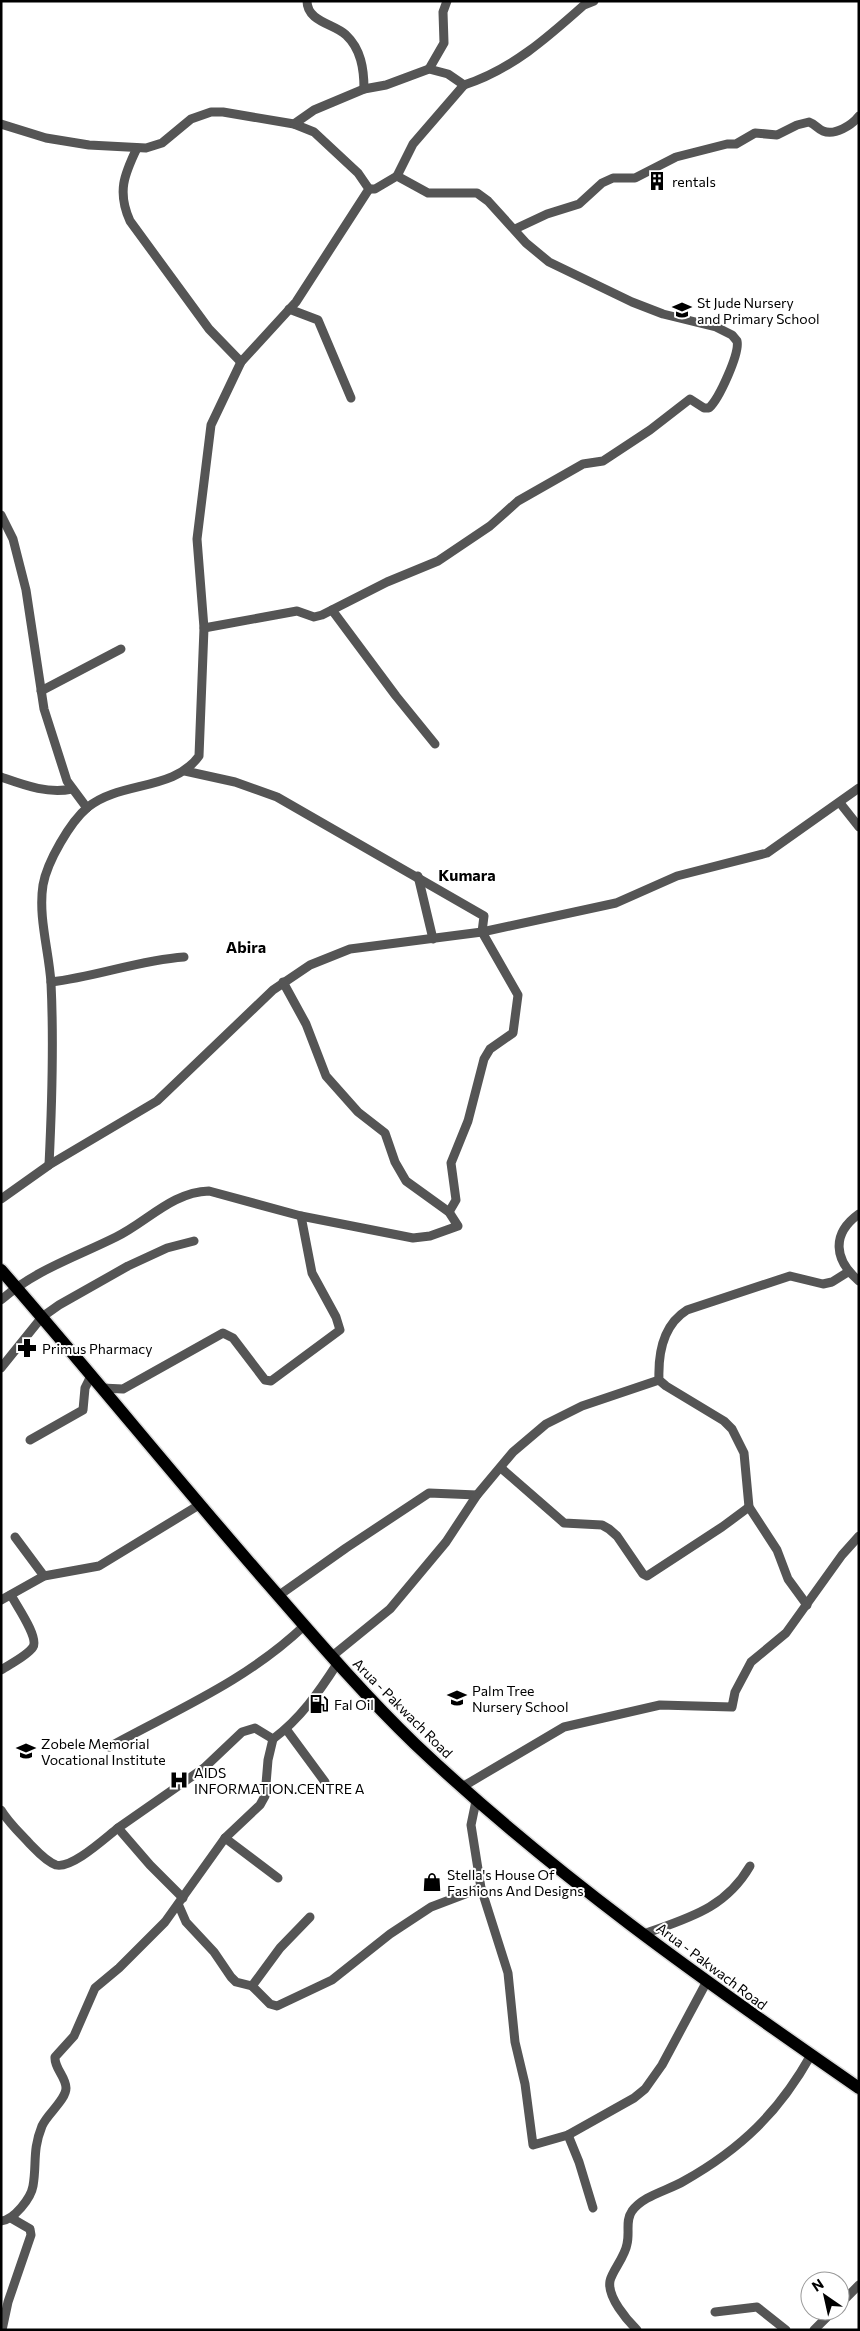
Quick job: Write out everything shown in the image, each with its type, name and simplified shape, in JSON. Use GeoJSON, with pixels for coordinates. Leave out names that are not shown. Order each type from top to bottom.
{"type":"FeatureCollection","features":[{"type":"Feature","properties":{"kind":"main road","name":"Arua - Pakwach Road"},"geometry":{"type":"LineString","coordinates":[[1,1270],[199,1505],[304,1626],[413,1742],[476,1801],[603,1906],[644,1934],[706,1983],[859,2088]]}},
{"type":"Feature","properties":{"kind":"street"},"geometry":{"type":"LineString","coordinates":[[307,1],[307,7],[315,17],[327,26],[345,33],[351,40],[361,57],[364,89]]}},
{"type":"Feature","properties":{"kind":"street"},"geometry":{"type":"LineString","coordinates":[[429,69],[444,44],[443,12],[447,1]]}},
{"type":"Feature","properties":{"kind":"street"},"geometry":{"type":"LineString","coordinates":[[369,189],[375,189],[397,176],[413,144],[464,85],[479,80],[528,53],[584,6],[594,1]]}},
{"type":"Feature","properties":{"kind":"street"},"geometry":{"type":"LineString","coordinates":[[294,124],[314,110],[364,89],[386,85],[429,69],[448,74],[464,85]]}},
{"type":"Feature","properties":{"kind":"street"},"geometry":{"type":"LineString","coordinates":[[1,124],[46,138],[89,145],[137,148],[152,147],[162,143],[191,119],[211,112],[223,112],[294,124],[314,132],[358,173],[369,189]]}},
{"type":"Feature","properties":{"kind":"street"},"geometry":{"type":"LineString","coordinates":[[515,229],[547,214],[579,204],[602,183],[613,178],[635,178],[676,157],[727,144],[736,144],[755,133],[777,134],[797,125],[810,122],[824,131],[831,132],[854,123],[859,116]]}},
{"type":"Feature","properties":{"kind":"street"},"geometry":{"type":"LineString","coordinates":[[137,148],[121,192],[130,221],[209,330],[241,362]]}},
{"type":"Feature","properties":{"kind":"street"},"geometry":{"type":"LineString","coordinates":[[204,628],[297,611],[317,616],[387,582],[438,561],[490,526],[518,501],[583,464],[602,461],[650,430],[690,399],[704,408],[709,408],[725,379],[738,346],[732,334],[716,327],[663,314],[584,280],[537,254],[488,200],[476,194],[428,193],[397,176]]}},
{"type":"Feature","properties":{"kind":"street"},"geometry":{"type":"LineString","coordinates":[[50,1165],[53,1070],[51,982],[42,904],[43,884],[57,849],[87,808],[109,795],[185,771],[198,758],[200,753],[204,628],[197,539],[208,444],[217,410],[241,362],[289,309],[329,254],[369,189]]}},
{"type":"Feature","properties":{"kind":"street"},"geometry":{"type":"LineString","coordinates":[[289,309],[318,320],[351,398]]}},
{"type":"Feature","properties":{"kind":"street"},"geometry":{"type":"LineString","coordinates":[[1,515],[13,539],[26,590],[46,717],[64,774],[72,789],[87,808]]}},
{"type":"Feature","properties":{"kind":"street"},"geometry":{"type":"LineString","coordinates":[[332,610],[396,696],[435,744]]}},
{"type":"Feature","properties":{"kind":"street"},"geometry":{"type":"LineString","coordinates":[[41,691],[120,650]]}},
{"type":"Feature","properties":{"kind":"street"},"geometry":{"type":"LineString","coordinates":[[185,771],[234,782],[277,796],[483,915],[482,932],[518,996],[518,1004],[513,1032],[488,1051],[484,1059],[468,1121],[452,1156],[451,1174],[456,1200],[449,1212]]}},
{"type":"Feature","properties":{"kind":"street"},"geometry":{"type":"LineString","coordinates":[[1,777],[43,790],[72,789]]}},
{"type":"Feature","properties":{"kind":"street"},"geometry":{"type":"LineString","coordinates":[[1,1199],[50,1165],[163,1097],[213,1046],[283,982],[310,965],[350,949],[482,932],[604,906],[677,876],[765,854],[859,788]]}},
{"type":"Feature","properties":{"kind":"street"},"geometry":{"type":"LineString","coordinates":[[840,803],[859,827]]}},
{"type":"Feature","properties":{"kind":"street"},"geometry":{"type":"LineString","coordinates":[[418,876],[433,939]]}},
{"type":"Feature","properties":{"kind":"street"},"geometry":{"type":"LineString","coordinates":[[51,982],[77,979],[145,962],[184,957]]}},
{"type":"Feature","properties":{"kind":"street"},"geometry":{"type":"LineString","coordinates":[[1,1300],[16,1287],[71,1256],[119,1236],[162,1207],[196,1192],[208,1191],[301,1216],[421,1238],[458,1226],[449,1212],[406,1181],[395,1162],[384,1133],[358,1112],[326,1076],[306,1024],[283,982]]}},
{"type":"Feature","properties":{"kind":"street"},"geometry":{"type":"LineString","coordinates":[[859,1214],[847,1224],[840,1236],[840,1256],[848,1272],[859,1280]]}},
{"type":"Feature","properties":{"kind":"street"},"geometry":{"type":"LineString","coordinates":[[102,1388],[123,1389],[224,1333],[233,1338],[265,1380],[270,1381],[340,1330],[336,1317],[312,1273],[301,1216]]}},
{"type":"Feature","properties":{"kind":"street"},"geometry":{"type":"LineString","coordinates":[[1,1368],[42,1317],[128,1266],[167,1248],[194,1241]]}},
{"type":"Feature","properties":{"kind":"street"},"geometry":{"type":"LineString","coordinates":[[659,1380],[659,1367],[665,1333],[675,1319],[687,1310],[790,1276],[823,1284],[832,1282],[848,1272]]}},
{"type":"Feature","properties":{"kind":"street"},"geometry":{"type":"LineString","coordinates":[[30,1440],[83,1410],[85,1388],[91,1376]]}},
{"type":"Feature","properties":{"kind":"street"},"geometry":{"type":"LineString","coordinates":[[1,2221],[12,2218],[18,2212],[33,2189],[35,2147],[43,2123],[48,2114],[64,2097],[66,2089],[64,2080],[54,2061],[55,2056],[74,2036],[95,1988],[119,1968],[181,1902],[225,1838],[263,1800],[268,1760],[273,1739],[286,1729],[313,1700],[334,1660],[390,1609],[446,1542],[477,1495],[501,1468],[512,1452],[546,1424],[582,1406],[659,1380]]}},
{"type":"Feature","properties":{"kind":"street"},"geometry":{"type":"LineString","coordinates":[[659,1380],[681,1396],[724,1421],[732,1429],[744,1453],[749,1507],[777,1550],[788,1579],[807,1605]]}},
{"type":"Feature","properties":{"kind":"street"},"geometry":{"type":"LineString","coordinates":[[501,1468],[564,1523],[592,1523],[602,1525],[609,1530],[629,1552],[643,1574],[647,1576],[749,1507]]}},
{"type":"Feature","properties":{"kind":"street"},"geometry":{"type":"LineString","coordinates":[[278,1596],[346,1548],[430,1493],[477,1495]]}},
{"type":"Feature","properties":{"kind":"street"},"geometry":{"type":"LineString","coordinates":[[1,1600],[44,1576],[99,1566],[199,1505]]}},
{"type":"Feature","properties":{"kind":"street"},"geometry":{"type":"LineString","coordinates":[[462,1787],[564,1727],[660,1705],[730,1708],[735,1692],[751,1662],[786,1633],[842,1555],[859,1536]]}},
{"type":"Feature","properties":{"kind":"street"},"geometry":{"type":"LineString","coordinates":[[15,1537],[44,1576]]}},
{"type":"Feature","properties":{"kind":"street"},"geometry":{"type":"LineString","coordinates":[[1,1670],[31,1650],[35,1641],[11,1595]]}},
{"type":"Feature","properties":{"kind":"street"},"geometry":{"type":"LineString","coordinates":[[109,1747],[215,1692],[279,1649],[304,1626]]}},
{"type":"Feature","properties":{"kind":"street"},"geometry":{"type":"LineString","coordinates":[[1,1810],[6,1818],[44,1858],[56,1865],[67,1864],[78,1859],[118,1828],[204,1768],[242,1732],[256,1728],[273,1739]]}},
{"type":"Feature","properties":{"kind":"street"},"geometry":{"type":"LineString","coordinates":[[286,1729],[325,1782]]}},
{"type":"Feature","properties":{"kind":"street"},"geometry":{"type":"LineString","coordinates":[[476,1801],[471,1825],[481,1888],[508,1973],[515,2042],[525,2084],[531,2143],[535,2145],[568,2135],[627,2102],[645,2089],[662,2065],[706,1983]]}},
{"type":"Feature","properties":{"kind":"street"},"geometry":{"type":"LineString","coordinates":[[118,1828],[181,1902],[186,1922],[214,1952],[231,1977],[236,1982],[252,1986],[270,2004],[277,2006],[332,1980],[390,1934],[431,1907],[481,1888]]}},
{"type":"Feature","properties":{"kind":"street"},"geometry":{"type":"LineString","coordinates":[[225,1838],[278,1878]]}},
{"type":"Feature","properties":{"kind":"street"},"geometry":{"type":"LineString","coordinates":[[644,1934],[711,1907],[735,1888],[750,1866]]}},
{"type":"Feature","properties":{"kind":"street"},"geometry":{"type":"LineString","coordinates":[[252,1986],[280,1948],[310,1917]]}},
{"type":"Feature","properties":{"kind":"street"},"geometry":{"type":"LineString","coordinates":[[637,2330],[614,2297],[610,2280],[624,2255],[628,2242],[627,2225],[631,2212],[642,2200],[684,2181],[756,2130],[794,2087],[811,2055]]}},
{"type":"Feature","properties":{"kind":"street"},"geometry":{"type":"LineString","coordinates":[[568,2135],[580,2162],[593,2208]]}},
{"type":"Feature","properties":{"kind":"street"},"geometry":{"type":"LineString","coordinates":[[2,2330],[8,2302],[31,2235],[30,2229],[12,2218]]}},
{"type":"Feature","properties":{"kind":"street"},"geometry":{"type":"LineString","coordinates":[[850,2294],[859,2285]]}},
{"type":"Feature","properties":{"kind":"street"},"geometry":{"type":"LineString","coordinates":[[715,2312],[757,2307],[786,2330]]}},
{"type":"Feature","properties":{"kind":"street"},"geometry":{"type":"LineString","coordinates":[[814,2330],[823,2321]]}},
{"type":"Feature","properties":{"kind":"place","name":"rentals"},"geometry":{"type":"Point","coordinates":[657,181]}},
{"type":"Feature","properties":{"kind":"place","name":"St Jude Nursery and Primary School"},"geometry":{"type":"Point","coordinates":[682,310]}},
{"type":"Feature","properties":{"kind":"place","name":"Primus Pharmacy"},"geometry":{"type":"Point","coordinates":[27,1348]}},
{"type":"Feature","properties":{"kind":"place","name":"Palm Tree Nursery School"},"geometry":{"type":"Point","coordinates":[457,1698]}},
{"type":"Feature","properties":{"kind":"place","name":"Fal Oil"},"geometry":{"type":"Point","coordinates":[319,1704]}},
{"type":"Feature","properties":{"kind":"place","name":"Zobele Memorial Vocational Institute"},"geometry":{"type":"Point","coordinates":[26,1751]}},
{"type":"Feature","properties":{"kind":"place","name":"AIDS INFORMATION.CENTRE A"},"geometry":{"type":"Point","coordinates":[179,1780]}},
{"type":"Feature","properties":{"kind":"place","name":"Stella's House Of Fashions And Designs"},"geometry":{"type":"Point","coordinates":[432,1882]}},
{"type":"Feature","properties":{"kind":"district","name":"Kumara"},"geometry":{"type":"Point","coordinates":[467,874]}},
{"type":"Feature","properties":{"kind":"district","name":"Abira"},"geometry":{"type":"Point","coordinates":[246,946]}}]}
